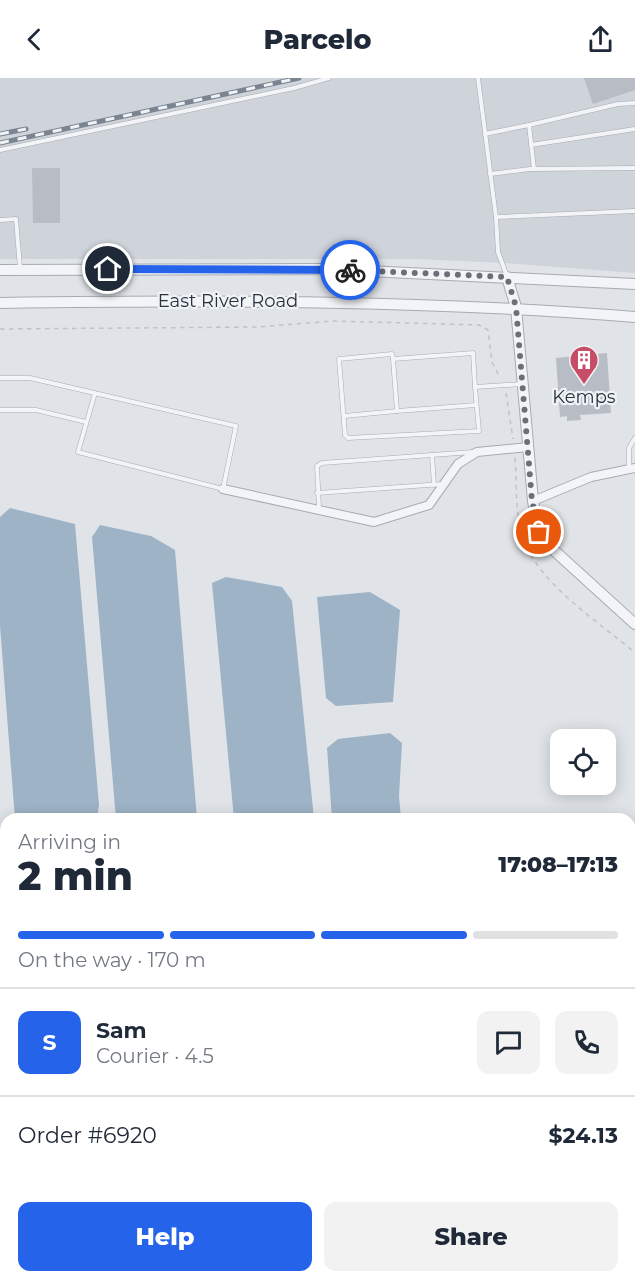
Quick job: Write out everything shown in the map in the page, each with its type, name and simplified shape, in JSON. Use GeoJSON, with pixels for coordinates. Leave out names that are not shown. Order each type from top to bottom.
{"type":"FeatureCollection","features":[{"type":"Feature","properties":{"kind":"street","name":"East River Road"},"geometry":{"type":"LineString","coordinates":[[0,270],[327,269],[490,275],[635,284]]}},
{"type":"Feature","properties":{"kind":"street"},"geometry":{"type":"LineString","coordinates":[[507,277],[516,307],[532,501],[539,532],[547,544],[635,624]]}},
{"type":"Feature","properties":{"kind":"street","name":"East River Road"},"geometry":{"type":"LineString","coordinates":[[0,303],[187,300],[516,307],[635,317]]}},
{"type":"Feature","properties":{"kind":"street"},"geometry":{"type":"LineString","coordinates":[[223,489],[366,522],[382,521],[429,505],[459,464],[477,452],[529,447]]}},
{"type":"Feature","properties":{"kind":"street"},"geometry":{"type":"LineString","coordinates":[[532,501],[591,477],[632,469]]}},
{"type":"Feature","properties":{"kind":"lane"},"geometry":{"type":"LineString","coordinates":[[0,150],[294,88],[329,78]]}},
{"type":"Feature","properties":{"kind":"lane"},"geometry":{"type":"LineString","coordinates":[[478,78],[496,217],[498,252],[507,277]]}},
{"type":"Feature","properties":{"kind":"lane"},"geometry":{"type":"LineString","coordinates":[[485,134],[618,104],[635,103]]}},
{"type":"Feature","properties":{"kind":"lane"},"geometry":{"type":"LineString","coordinates":[[529,125],[534,169]]}},
{"type":"Feature","properties":{"kind":"lane"},"geometry":{"type":"LineString","coordinates":[[531,146],[635,129]]}},
{"type":"Feature","properties":{"kind":"lane"},"geometry":{"type":"LineString","coordinates":[[490,174],[534,169],[635,168]]}},
{"type":"Feature","properties":{"kind":"lane"},"geometry":{"type":"LineString","coordinates":[[496,217],[635,211]]}},
{"type":"Feature","properties":{"kind":"lane"},"geometry":{"type":"LineString","coordinates":[[0,220],[16,219],[21,270]]}},
{"type":"Feature","properties":{"kind":"lane"},"geometry":{"type":"LineString","coordinates":[[393,359],[473,353],[479,431],[348,438],[345,435],[339,359],[392,354],[397,411]]}},
{"type":"Feature","properties":{"kind":"lane"},"geometry":{"type":"LineString","coordinates":[[0,378],[30,378],[95,393],[236,426],[223,489],[78,452],[95,393]]}},
{"type":"Feature","properties":{"kind":"lane"},"geometry":{"type":"LineString","coordinates":[[475,387],[523,384]]}},
{"type":"Feature","properties":{"kind":"lane"},"geometry":{"type":"LineString","coordinates":[[344,416],[476,405]]}},
{"type":"Feature","properties":{"kind":"lane"},"geometry":{"type":"LineString","coordinates":[[0,410],[36,410],[86,422]]}},
{"type":"Feature","properties":{"kind":"lane"},"geometry":{"type":"LineString","coordinates":[[632,469],[629,448],[635,438]]}},
{"type":"Feature","properties":{"kind":"lane"},"geometry":{"type":"LineString","coordinates":[[319,511],[316,473],[317,466],[322,463],[477,452]]}},
{"type":"Feature","properties":{"kind":"lane"},"geometry":{"type":"LineString","coordinates":[[432,455],[434,485]]}},
{"type":"Feature","properties":{"kind":"lane"},"geometry":{"type":"LineString","coordinates":[[317,493],[445,484]]}},
{"type":"Feature","properties":{"kind":"path"},"geometry":{"type":"LineString","coordinates":[[0,329],[258,327],[332,321],[479,326],[488,330],[492,362],[504,385]]}},
{"type":"Feature","properties":{"kind":"shaded area"},"geometry":{"type":"Polygon","coordinates":[[[0,78],[635,78],[635,273],[416,259],[0,259],[0,78]]]}},
{"type":"Feature","properties":{"kind":"water"},"geometry":{"type":"Polygon","coordinates":[[[10,508],[75,524],[98,813],[15,813],[0,626],[0,517],[10,508]]]}},
{"type":"Feature","properties":{"kind":"water"},"geometry":{"type":"Polygon","coordinates":[[[100,525],[151,536],[175,550],[197,813],[115,813],[92,537],[100,525]]]}},
{"type":"Feature","properties":{"kind":"water"},"geometry":{"type":"Polygon","coordinates":[[[226,577],[282,587],[292,601],[313,813],[233,813],[212,583],[226,577]]]}},
{"type":"Feature","properties":{"kind":"water"},"geometry":{"type":"Polygon","coordinates":[[[370,592],[400,610],[393,702],[336,706],[326,698],[317,597],[370,592]]]}},
{"type":"Feature","properties":{"kind":"water"},"geometry":{"type":"Polygon","coordinates":[[[390,733],[402,743],[399,796],[400,813],[332,813],[327,748],[338,739],[390,733]]]}},
{"type":"Feature","properties":{"kind":"building"},"geometry":{"type":"Polygon","coordinates":[[[584,78],[635,78],[635,90],[593,104],[584,78]]]}},
{"type":"Feature","properties":{"kind":"building"},"geometry":{"type":"Polygon","coordinates":[[[32,168],[60,168],[60,223],[33,223],[32,168]]]}},
{"type":"Feature","properties":{"kind":"building","name":"Kemps"},"geometry":{"type":"Polygon","coordinates":[[[607,353],[611,413],[580,415],[581,420],[567,421],[567,416],[560,417],[556,358],[607,353]]]}},
{"type":"Feature","properties":{"kind":"railway"},"geometry":{"type":"LineString","coordinates":[[0,143],[299,78]]}},
{"type":"Feature","properties":{"kind":"railway"},"geometry":{"type":"LineString","coordinates":[[0,134],[26,129]]}},
{"type":"Feature","properties":{"kind":"way so far"},"geometry":{"type":"LineString","coordinates":[[350,270],[507,277],[516,307],[532,501],[539,532]]}},
{"type":"Feature","properties":{"kind":"place","name":"Kemps"},"geometry":{"type":"Point","coordinates":[584,386]}},
{"type":"Feature","properties":{"kind":"route"},"geometry":{"type":"LineString","coordinates":[[108,269],[350,270]]}}]}
